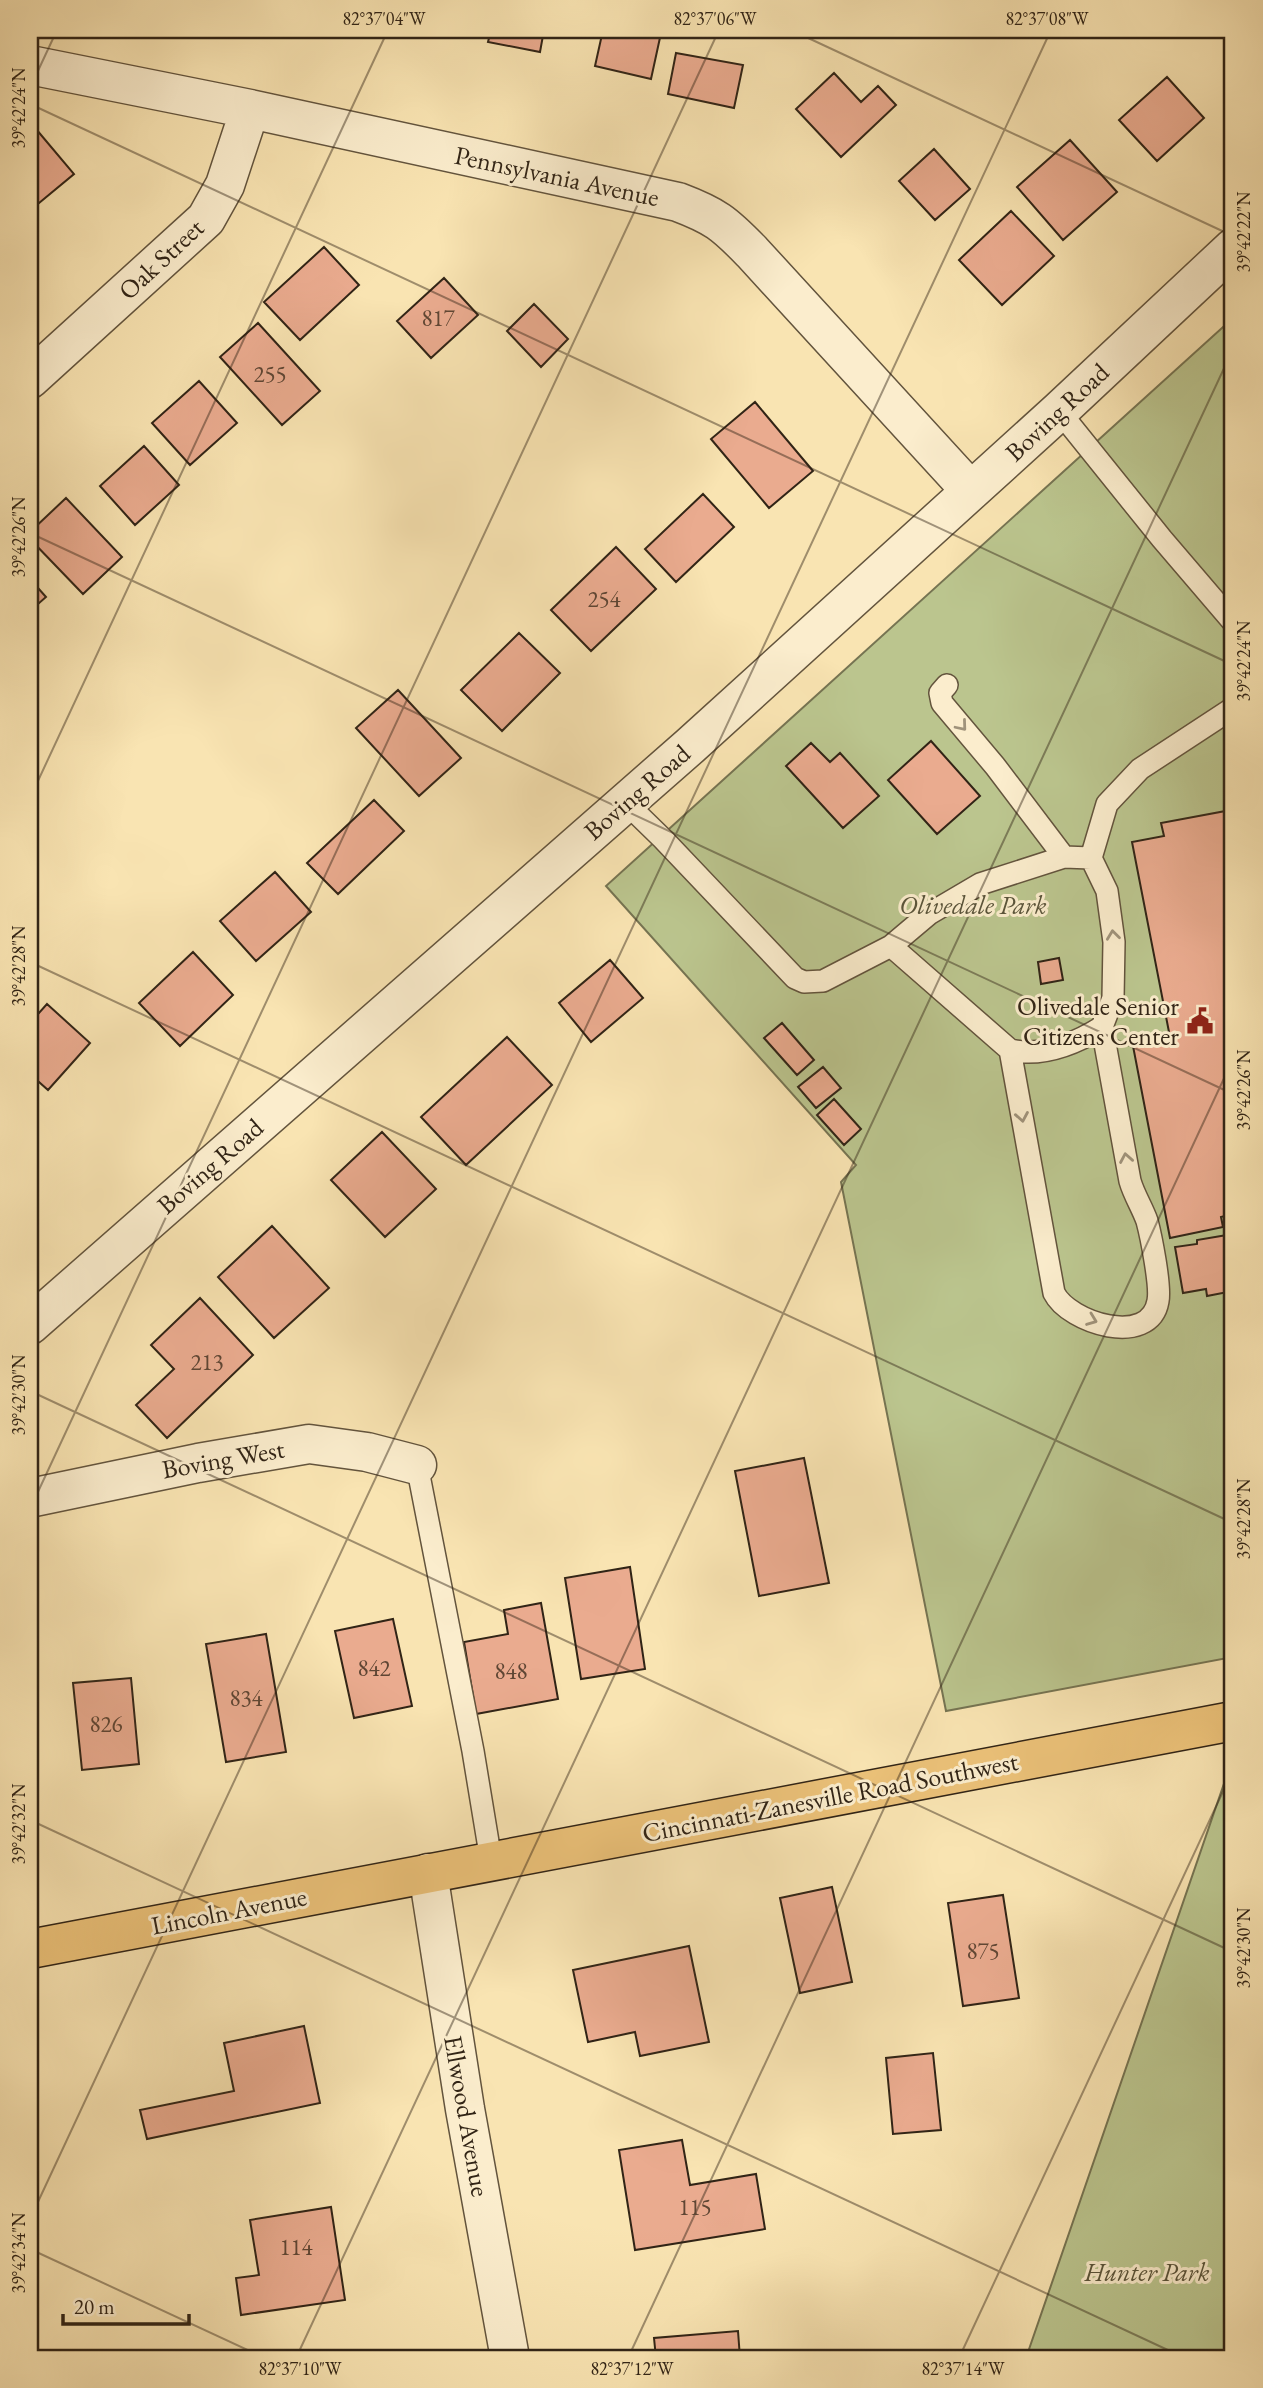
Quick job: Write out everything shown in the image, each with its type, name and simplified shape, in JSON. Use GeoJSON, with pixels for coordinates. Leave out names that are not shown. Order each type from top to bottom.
{"type":"FeatureCollection","features":[{"type":"Feature","properties":{"kind":"main road","name":"Cincinnati-Zanesville Road Southwest"},"geometry":{"type":"LineString","coordinates":[[428,1873],[1233,1721]]}},
{"type":"Feature","properties":{"kind":"main road","name":"Lincoln Avenue"},"geometry":{"type":"LineString","coordinates":[[30,1949],[428,1873]]}},
{"type":"Feature","properties":{"kind":"street","name":"Pennsylvania Avenue"},"geometry":{"type":"LineString","coordinates":[[30,65],[250,109],[678,202],[718,219],[752,252],[971,491]]}},
{"type":"Feature","properties":{"kind":"street","name":"Oak Street"},"geometry":{"type":"LineString","coordinates":[[30,379],[206,219],[225,185],[250,109]]}},
{"type":"Feature","properties":{"kind":"street","name":"Boving Road"},"geometry":{"type":"LineString","coordinates":[[30,1325],[690,746],[1059,411],[1233,248]]}},
{"type":"Feature","properties":{"kind":"street","name":"Boving West"},"geometry":{"type":"LineString","coordinates":[[30,1499],[198,1463],[309,1444],[367,1452],[417,1465]]}},
{"type":"Feature","properties":{"kind":"street","name":"Ellwood Avenue"},"geometry":{"type":"LineString","coordinates":[[428,1873],[465,2109],[510,2358]]}},
{"type":"Feature","properties":{"kind":"lane"},"geometry":{"type":"LineString","coordinates":[[1059,411],[1161,539],[1233,622]]}},
{"type":"Feature","properties":{"kind":"lane"},"geometry":{"type":"LineString","coordinates":[[947,685],[940,693],[942,703],[995,766],[1064,857]]}},
{"type":"Feature","properties":{"kind":"lane"},"geometry":{"type":"LineString","coordinates":[[1010,1050],[1054,1293],[1058,1302],[1066,1309],[1098,1324],[1135,1326],[1155,1311],[1158,1291],[1146,1218],[1130,1181],[1102,1027],[1114,998],[1115,942],[1107,891],[1091,858],[1107,804],[1140,769],[1233,708]]}},
{"type":"Feature","properties":{"kind":"lane"},"geometry":{"type":"LineString","coordinates":[[625,802],[795,978],[804,982],[823,981],[891,946],[929,914],[980,884],[1064,857],[1091,858]]}},
{"type":"Feature","properties":{"kind":"lane"},"geometry":{"type":"LineString","coordinates":[[891,946],[1010,1050],[1025,1053],[1046,1051],[1087,1037],[1102,1027]]}},
{"type":"Feature","properties":{"kind":"lane"},"geometry":{"type":"LineString","coordinates":[[417,1465],[473,1751],[491,1860]]}},
{"type":"Feature","properties":{"kind":"green space","name":"Olivedale Park"},"geometry":{"type":"Polygon","coordinates":[[[1233,318],[1233,1657],[946,1711],[841,1182],[856,1165],[606,886],[1233,318]]]}},
{"type":"Feature","properties":{"kind":"green space","name":"Hunter Park"},"geometry":{"type":"Polygon","coordinates":[[[1228,1772],[1233,1772],[1233,2358],[1026,2358],[1228,1772]]]}},
{"type":"Feature","properties":{"kind":"building"},"geometry":{"type":"Polygon","coordinates":[[[491,30],[544,30],[540,52],[488,42],[491,30]]]}},
{"type":"Feature","properties":{"kind":"building"},"geometry":{"type":"Polygon","coordinates":[[[603,30],[644,30],[661,33],[651,79],[595,66],[603,30]]]}},
{"type":"Feature","properties":{"kind":"building"},"geometry":{"type":"Polygon","coordinates":[[[676,53],[743,65],[734,108],[668,94],[676,53]]]}},
{"type":"Feature","properties":{"kind":"building"},"geometry":{"type":"Polygon","coordinates":[[[834,73],[861,102],[878,86],[896,105],[841,157],[796,109],[834,73]]]}},
{"type":"Feature","properties":{"kind":"building"},"geometry":{"type":"Polygon","coordinates":[[[1167,77],[1204,118],[1157,161],[1119,120],[1167,77]]]}},
{"type":"Feature","properties":{"kind":"building"},"geometry":{"type":"Polygon","coordinates":[[[36,129],[74,174],[33,208],[30,203],[30,134],[36,129]]]}},
{"type":"Feature","properties":{"kind":"building"},"geometry":{"type":"Polygon","coordinates":[[[1070,140],[1117,192],[1063,240],[1017,187],[1070,140]]]}},
{"type":"Feature","properties":{"kind":"building"},"geometry":{"type":"Polygon","coordinates":[[[934,149],[970,189],[935,220],[899,181],[934,149]]]}},
{"type":"Feature","properties":{"kind":"building"},"geometry":{"type":"Polygon","coordinates":[[[1011,211],[1054,256],[1002,305],[959,260],[1011,211]]]}},
{"type":"Feature","properties":{"kind":"building"},"geometry":{"type":"Polygon","coordinates":[[[324,247],[359,285],[300,340],[264,302],[324,247]]]}},
{"type":"Feature","properties":{"kind":"building"},"geometry":{"type":"Polygon","coordinates":[[[444,278],[478,315],[431,358],[397,321],[444,278]]]}},
{"type":"Feature","properties":{"kind":"building"},"geometry":{"type":"Polygon","coordinates":[[[534,304],[568,339],[541,367],[507,331],[534,304]]]}},
{"type":"Feature","properties":{"kind":"building"},"geometry":{"type":"Polygon","coordinates":[[[258,323],[320,391],[282,425],[220,357],[258,323]]]}},
{"type":"Feature","properties":{"kind":"building"},"geometry":{"type":"Polygon","coordinates":[[[199,381],[237,423],[190,465],[152,423],[199,381]]]}},
{"type":"Feature","properties":{"kind":"building"},"geometry":{"type":"Polygon","coordinates":[[[755,402],[813,471],[769,508],[711,439],[755,402]]]}},
{"type":"Feature","properties":{"kind":"building"},"geometry":{"type":"Polygon","coordinates":[[[144,446],[179,485],[135,525],[100,486],[144,446]]]}},
{"type":"Feature","properties":{"kind":"building"},"geometry":{"type":"Polygon","coordinates":[[[703,494],[734,527],[676,582],[645,549],[703,494]]]}},
{"type":"Feature","properties":{"kind":"building"},"geometry":{"type":"Polygon","coordinates":[[[66,498],[122,557],[83,594],[30,539],[30,532],[66,498]]]}},
{"type":"Feature","properties":{"kind":"building"},"geometry":{"type":"Polygon","coordinates":[[[616,547],[656,589],[591,651],[551,610],[616,547]]]}},
{"type":"Feature","properties":{"kind":"building"},"geometry":{"type":"Polygon","coordinates":[[[30,579],[46,597],[30,611],[30,579]]]}},
{"type":"Feature","properties":{"kind":"building"},"geometry":{"type":"Polygon","coordinates":[[[519,633],[560,673],[502,731],[461,690],[519,633]]]}},
{"type":"Feature","properties":{"kind":"building"},"geometry":{"type":"Polygon","coordinates":[[[398,690],[461,758],[419,796],[356,728],[398,690]]]}},
{"type":"Feature","properties":{"kind":"building"},"geometry":{"type":"Polygon","coordinates":[[[931,741],[980,796],[937,834],[888,780],[931,741]]]}},
{"type":"Feature","properties":{"kind":"building"},"geometry":{"type":"Polygon","coordinates":[[[811,743],[830,762],[840,753],[879,796],[843,828],[786,766],[811,743]]]}},
{"type":"Feature","properties":{"kind":"building"},"geometry":{"type":"Polygon","coordinates":[[[374,800],[404,831],[338,894],[307,863],[374,800]]]}},
{"type":"Feature","properties":{"kind":"building","name":"Olivedale Senior Citizens Center"},"geometry":{"type":"Polygon","coordinates":[[[1231,810],[1233,1214],[1221,1217],[1223,1227],[1170,1238],[1133,1046],[1159,1041],[1158,1034],[1169,1032],[1132,842],[1164,836],[1161,823],[1231,810]]]}},
{"type":"Feature","properties":{"kind":"building"},"geometry":{"type":"Polygon","coordinates":[[[275,872],[311,912],[256,961],[220,921],[275,872]]]}},
{"type":"Feature","properties":{"kind":"building"},"geometry":{"type":"Polygon","coordinates":[[[193,952],[233,995],[180,1046],[139,1003],[193,952]]]}},
{"type":"Feature","properties":{"kind":"building"},"geometry":{"type":"Polygon","coordinates":[[[1059,958],[1063,980],[1041,984],[1038,962],[1059,958]]]}},
{"type":"Feature","properties":{"kind":"building"},"geometry":{"type":"Polygon","coordinates":[[[610,960],[643,998],[591,1042],[559,1003],[610,960]]]}},
{"type":"Feature","properties":{"kind":"building"},"geometry":{"type":"Polygon","coordinates":[[[47,1004],[90,1043],[48,1090],[30,1074],[30,1023],[47,1004]]]}},
{"type":"Feature","properties":{"kind":"building"},"geometry":{"type":"Polygon","coordinates":[[[782,1023],[814,1060],[797,1075],[764,1038],[782,1023]]]}},
{"type":"Feature","properties":{"kind":"building"},"geometry":{"type":"Polygon","coordinates":[[[507,1037],[552,1085],[466,1165],[421,1117],[507,1037]]]}},
{"type":"Feature","properties":{"kind":"building"},"geometry":{"type":"Polygon","coordinates":[[[823,1067],[841,1088],[816,1108],[798,1087],[823,1067]]]}},
{"type":"Feature","properties":{"kind":"building"},"geometry":{"type":"Polygon","coordinates":[[[834,1099],[861,1129],[844,1145],[817,1115],[834,1099]]]}},
{"type":"Feature","properties":{"kind":"building"},"geometry":{"type":"Polygon","coordinates":[[[382,1132],[436,1189],[385,1237],[331,1180],[382,1132]]]}},
{"type":"Feature","properties":{"kind":"building"},"geometry":{"type":"Polygon","coordinates":[[[272,1226],[329,1288],[274,1338],[218,1277],[272,1226]]]}},
{"type":"Feature","properties":{"kind":"building"},"geometry":{"type":"Polygon","coordinates":[[[1233,1234],[1233,1291],[1207,1296],[1206,1289],[1183,1293],[1175,1247],[1233,1234]]]}},
{"type":"Feature","properties":{"kind":"building"},"geometry":{"type":"Polygon","coordinates":[[[200,1298],[253,1355],[167,1438],[136,1405],[174,1369],[151,1345],[200,1298]]]}},
{"type":"Feature","properties":{"kind":"building"},"geometry":{"type":"Polygon","coordinates":[[[804,1458],[829,1583],[759,1596],[735,1471],[804,1458]]]}},
{"type":"Feature","properties":{"kind":"building"},"geometry":{"type":"Polygon","coordinates":[[[630,1567],[645,1669],[581,1679],[565,1578],[630,1567]]]}},
{"type":"Feature","properties":{"kind":"building"},"geometry":{"type":"Polygon","coordinates":[[[541,1603],[558,1699],[476,1714],[464,1642],[508,1634],[504,1610],[541,1603]]]}},
{"type":"Feature","properties":{"kind":"building"},"geometry":{"type":"Polygon","coordinates":[[[393,1619],[412,1706],[354,1718],[335,1631],[393,1619]]]}},
{"type":"Feature","properties":{"kind":"building"},"geometry":{"type":"Polygon","coordinates":[[[266,1634],[286,1752],[226,1762],[206,1644],[266,1634]]]}},
{"type":"Feature","properties":{"kind":"building"},"geometry":{"type":"Polygon","coordinates":[[[131,1678],[139,1764],[82,1770],[73,1683],[131,1678]]]}},
{"type":"Feature","properties":{"kind":"building"},"geometry":{"type":"Polygon","coordinates":[[[832,1887],[852,1982],[800,1993],[780,1898],[832,1887]]]}},
{"type":"Feature","properties":{"kind":"building"},"geometry":{"type":"Polygon","coordinates":[[[1003,1895],[1019,1998],[963,2006],[948,1903],[1003,1895]]]}},
{"type":"Feature","properties":{"kind":"building"},"geometry":{"type":"Polygon","coordinates":[[[689,1946],[709,2042],[640,2056],[635,2032],[588,2042],[573,1970],[689,1946]]]}},
{"type":"Feature","properties":{"kind":"building"},"geometry":{"type":"Polygon","coordinates":[[[304,2026],[320,2103],[147,2139],[140,2110],[234,2091],[224,2043],[304,2026]]]}},
{"type":"Feature","properties":{"kind":"building"},"geometry":{"type":"Polygon","coordinates":[[[933,2053],[941,2130],[893,2134],[886,2058],[933,2053]]]}},
{"type":"Feature","properties":{"kind":"building"},"geometry":{"type":"Polygon","coordinates":[[[682,2140],[690,2185],[756,2174],[765,2229],[635,2250],[619,2150],[682,2140]]]}},
{"type":"Feature","properties":{"kind":"building"},"geometry":{"type":"Polygon","coordinates":[[[331,2207],[345,2300],[241,2315],[236,2278],[259,2275],[250,2220],[331,2207]]]}},
{"type":"Feature","properties":{"kind":"building"},"geometry":{"type":"Polygon","coordinates":[[[738,2331],[740,2358],[656,2358],[654,2338],[738,2331]]]}},
{"type":"Feature","properties":{"kind":"place","name":"Olivedale Senior Citizens Center"},"geometry":{"type":"Point","coordinates":[1200,1021]}}]}
